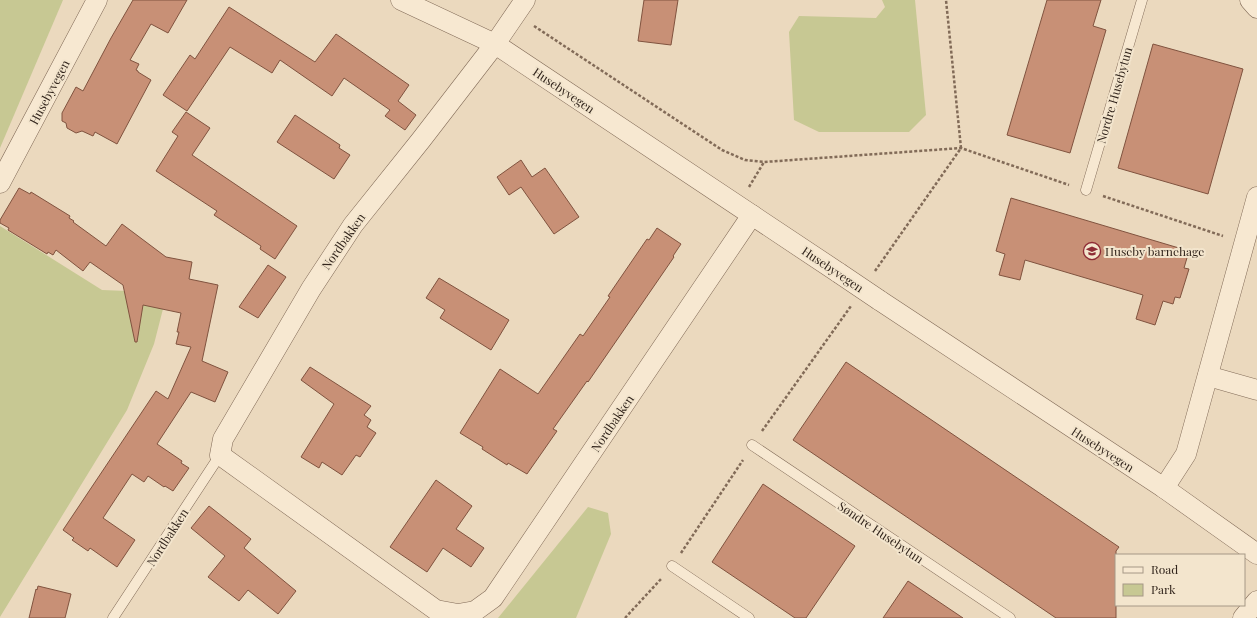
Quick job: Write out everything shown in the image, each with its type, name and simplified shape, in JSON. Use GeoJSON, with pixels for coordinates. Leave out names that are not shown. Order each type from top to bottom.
{"type":"FeatureCollection","features":[{"type":"Feature","properties":{"kind":"street","name":"Husebyvegen"},"geometry":{"type":"LineString","coordinates":[[0,183],[97,0]]}},
{"type":"Feature","properties":{"kind":"street","name":"Husebyvegen"},"geometry":{"type":"LineString","coordinates":[[401,0],[495,44],[1164,488],[1257,554]]}},
{"type":"Feature","properties":{"kind":"street"},"geometry":{"type":"LineString","coordinates":[[1250,0],[1257,8]]}},
{"type":"Feature","properties":{"kind":"street","name":"Nordbakken"},"geometry":{"type":"LineString","coordinates":[[520,7],[495,44],[353,225],[311,289],[227,432],[223,439],[220,455],[436,610],[457,616],[475,611],[493,598],[745,210]]}},
{"type":"Feature","properties":{"kind":"street"},"geometry":{"type":"LineString","coordinates":[[1164,488],[1186,454],[1257,197]]}},
{"type":"Feature","properties":{"kind":"street"},"geometry":{"type":"LineString","coordinates":[[1208,376],[1257,390]]}},
{"type":"Feature","properties":{"kind":"street"},"geometry":{"type":"LineString","coordinates":[[1243,618],[1257,601]]}},
{"type":"Feature","properties":{"kind":"lane","name":"Nordre Husebytun"},"geometry":{"type":"LineString","coordinates":[[1086,190],[1142,0]]}},
{"type":"Feature","properties":{"kind":"lane","name":"Søndre Husebytun"},"geometry":{"type":"LineString","coordinates":[[752,445],[1010,618]]}},
{"type":"Feature","properties":{"kind":"lane","name":"Nordbakken"},"geometry":{"type":"LineString","coordinates":[[114,618],[220,455]]}},
{"type":"Feature","properties":{"kind":"lane"},"geometry":{"type":"LineString","coordinates":[[672,566],[749,618]]}},
{"type":"Feature","properties":{"kind":"path"},"geometry":{"type":"LineString","coordinates":[[873,274],[961,148],[946,0]]}},
{"type":"Feature","properties":{"kind":"path"},"geometry":{"type":"LineString","coordinates":[[520,7],[722,150],[745,160],[764,162],[961,148],[1245,243]]}},
{"type":"Feature","properties":{"kind":"path"},"geometry":{"type":"LineString","coordinates":[[745,210],[764,162]]}},
{"type":"Feature","properties":{"kind":"path"},"geometry":{"type":"LineString","coordinates":[[625,618],[658,582]]}},
{"type":"Feature","properties":{"kind":"green space"},"geometry":{"type":"Polygon","coordinates":[[[0,0],[63,0],[0,148],[0,0]]]}},
{"type":"Feature","properties":{"kind":"green space"},"geometry":{"type":"Polygon","coordinates":[[[882,0],[915,0],[926,115],[909,132],[819,132],[794,120],[789,32],[799,16],[876,18],[885,7],[882,0]]]}},
{"type":"Feature","properties":{"kind":"green space"},"geometry":{"type":"Polygon","coordinates":[[[0,226],[102,290],[152,292],[164,305],[154,344],[127,410],[0,617],[0,226]]]}},
{"type":"Feature","properties":{"kind":"green space"},"geometry":{"type":"Polygon","coordinates":[[[588,507],[608,513],[611,534],[576,618],[498,618],[588,507]]]}},
{"type":"Feature","properties":{"kind":"building"},"geometry":{"type":"Polygon","coordinates":[[[133,0],[187,0],[168,33],[151,24],[130,60],[139,64],[136,70],[151,80],[117,144],[95,132],[93,136],[82,131],[76,133],[67,128],[66,123],[62,121],[62,113],[76,87],[83,91],[133,0]]]}},
{"type":"Feature","properties":{"kind":"building"},"geometry":{"type":"Polygon","coordinates":[[[644,0],[678,0],[671,45],[638,41],[644,0]]]}},
{"type":"Feature","properties":{"kind":"building"},"geometry":{"type":"Polygon","coordinates":[[[1047,0],[1101,0],[1093,26],[1106,30],[1070,153],[1007,135],[1047,0]]]}},
{"type":"Feature","properties":{"kind":"building"},"geometry":{"type":"Polygon","coordinates":[[[229,7],[315,62],[336,34],[409,85],[398,101],[416,115],[405,130],[385,116],[390,110],[344,78],[332,96],[280,60],[272,73],[230,47],[187,111],[163,95],[190,55],[195,59],[229,7]]]}},
{"type":"Feature","properties":{"kind":"building"},"geometry":{"type":"Polygon","coordinates":[[[1153,44],[1243,69],[1208,194],[1118,168],[1153,44]]]}},
{"type":"Feature","properties":{"kind":"building"},"geometry":{"type":"Polygon","coordinates":[[[186,112],[210,128],[192,155],[297,226],[275,259],[260,249],[261,246],[214,215],[217,211],[156,171],[178,136],[172,132],[186,112]]]}},
{"type":"Feature","properties":{"kind":"building"},"geometry":{"type":"Polygon","coordinates":[[[295,115],[340,145],[339,148],[350,155],[334,179],[277,142],[295,115]]]}},
{"type":"Feature","properties":{"kind":"building"},"geometry":{"type":"Polygon","coordinates":[[[521,160],[532,177],[545,168],[579,217],[554,234],[521,187],[509,195],[497,177],[521,160]]]}},
{"type":"Feature","properties":{"kind":"building"},"geometry":{"type":"Polygon","coordinates":[[[19,188],[30,194],[31,192],[70,216],[69,218],[74,221],[73,222],[106,246],[122,224],[166,257],[192,262],[189,279],[218,285],[202,361],[228,372],[215,402],[191,392],[157,444],[182,461],[181,463],[189,468],[173,491],[165,486],[164,487],[148,476],[144,482],[132,474],[103,518],[135,540],[117,567],[90,548],[88,551],[72,540],[74,538],[63,530],[156,391],[168,399],[191,347],[176,344],[181,313],[143,305],[137,342],[135,342],[123,285],[90,262],[83,271],[56,250],[53,255],[48,252],[47,254],[8,230],[9,228],[0,223],[0,220],[19,188]]]}},
{"type":"Feature","properties":{"kind":"building"},"geometry":{"type":"Polygon","coordinates":[[[1011,198],[1189,251],[1184,268],[1189,269],[1180,298],[1175,297],[1173,304],[1163,301],[1155,325],[1136,319],[1143,295],[1025,260],[1020,280],[999,275],[1005,254],[996,251],[1011,198]]]}},
{"type":"Feature","properties":{"kind":"building"},"geometry":{"type":"Polygon","coordinates":[[[657,228],[681,244],[673,256],[674,257],[588,382],[587,381],[553,429],[557,431],[527,474],[508,463],[507,465],[482,449],[483,447],[460,433],[500,369],[538,394],[580,334],[583,336],[647,239],[649,240],[657,228]]]}},
{"type":"Feature","properties":{"kind":"building"},"geometry":{"type":"Polygon","coordinates":[[[268,265],[286,277],[258,318],[239,307],[268,265]]]}},
{"type":"Feature","properties":{"kind":"building"},"geometry":{"type":"Polygon","coordinates":[[[439,278],[509,320],[491,350],[440,318],[445,310],[426,298],[439,278]]]}},
{"type":"Feature","properties":{"kind":"building"},"geometry":{"type":"Polygon","coordinates":[[[846,362],[1119,547],[1115,554],[1116,618],[1056,618],[793,440],[846,362]]]}},
{"type":"Feature","properties":{"kind":"building"},"geometry":{"type":"Polygon","coordinates":[[[310,367],[371,406],[364,415],[371,420],[367,427],[376,433],[360,457],[356,455],[342,475],[322,462],[319,468],[301,457],[334,404],[301,380],[310,367]]]}},
{"type":"Feature","properties":{"kind":"building"},"geometry":{"type":"Polygon","coordinates":[[[436,480],[472,506],[456,529],[484,548],[471,567],[443,548],[427,572],[390,547],[436,480]]]}},
{"type":"Feature","properties":{"kind":"building"},"geometry":{"type":"Polygon","coordinates":[[[763,484],[855,546],[806,618],[795,618],[712,562],[763,484]]]}},
{"type":"Feature","properties":{"kind":"building"},"geometry":{"type":"Polygon","coordinates":[[[209,506],[251,539],[244,548],[296,591],[278,614],[248,590],[239,601],[208,577],[225,556],[191,528],[209,506]]]}},
{"type":"Feature","properties":{"kind":"building"},"geometry":{"type":"Polygon","coordinates":[[[908,581],[963,618],[883,618],[908,581]]]}},
{"type":"Feature","properties":{"kind":"building"},"geometry":{"type":"Polygon","coordinates":[[[38,586],[71,594],[65,618],[29,618],[38,586]]]}},
{"type":"Feature","properties":{"kind":"place","name":"Huseby barnehage"},"geometry":{"type":"Point","coordinates":[1092,251]}}]}
